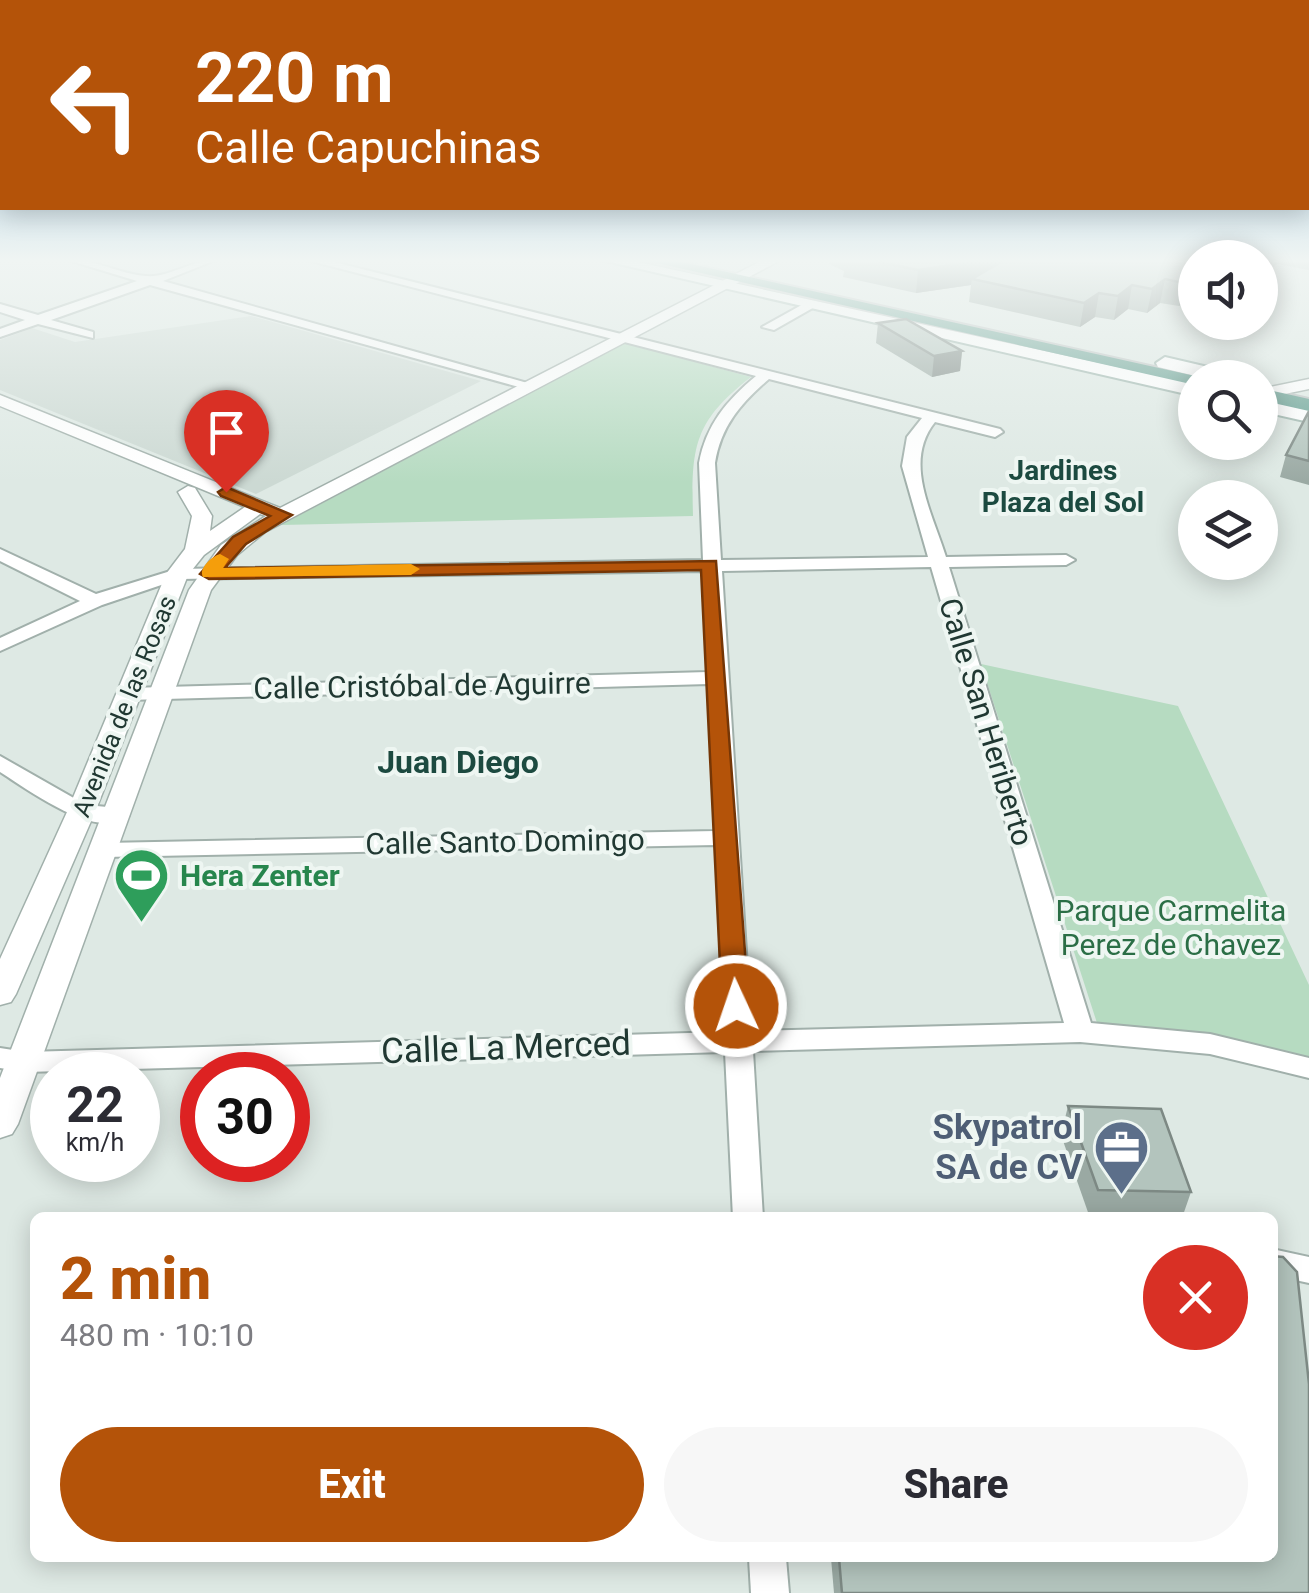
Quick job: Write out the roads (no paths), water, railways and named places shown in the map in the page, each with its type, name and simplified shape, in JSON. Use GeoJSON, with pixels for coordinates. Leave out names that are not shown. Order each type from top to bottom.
{"type":"FeatureCollection","features":[{"type":"Feature","properties":{"kind":"main road"},"geometry":{"type":"LineString","coordinates":[[947,334],[1178,386]]}},
{"type":"Feature","properties":{"kind":"main road"},"geometry":{"type":"LineString","coordinates":[[995,334],[1178,376]]}},
{"type":"Feature","properties":{"kind":"main road"},"geometry":{"type":"LineString","coordinates":[[1021,334],[1178,367]]}},
{"type":"Feature","properties":{"kind":"main road"},"geometry":{"type":"LineString","coordinates":[[1278,388],[1309,394]]}},
{"type":"Feature","properties":{"kind":"main road"},"geometry":{"type":"LineString","coordinates":[[1278,398],[1309,404]]}},
{"type":"Feature","properties":{"kind":"main road"},"geometry":{"type":"LineString","coordinates":[[1278,409],[1309,416]]}},
{"type":"Feature","properties":{"kind":"street"},"geometry":{"type":"LineString","coordinates":[[346,334],[530,386]]}},
{"type":"Feature","properties":{"kind":"street","name":"Avenida de las Rosas"},"geometry":{"type":"LineString","coordinates":[[0,1124],[13,1060],[104,850],[209,574],[261,517],[599,334]]}},
{"type":"Feature","properties":{"kind":"street"},"geometry":{"type":"LineString","coordinates":[[607,334],[995,432]]}},
{"type":"Feature","properties":{"kind":"street","name":"Avenida de las Rosas"},"geometry":{"type":"LineString","coordinates":[[0,994],[81,812],[177,574],[196,550],[628,334]]}},
{"type":"Feature","properties":{"kind":"street"},"geometry":{"type":"LineString","coordinates":[[748,1212],[710,564],[709,445],[734,404],[768,374]]}},
{"type":"Feature","properties":{"kind":"street"},"geometry":{"type":"LineString","coordinates":[[1278,390],[1309,384]]}},
{"type":"Feature","properties":{"kind":"street"},"geometry":{"type":"LineString","coordinates":[[0,400],[261,517]]}},
{"type":"Feature","properties":{"kind":"street"},"geometry":{"type":"LineString","coordinates":[[0,415],[188,492],[261,517]]}},
{"type":"Feature","properties":{"kind":"street","name":"Calle San Heriberto"},"geometry":{"type":"LineString","coordinates":[[932,416],[914,437],[910,466],[1080,1032]]}},
{"type":"Feature","properties":{"kind":"street"},"geometry":{"type":"LineString","coordinates":[[188,492],[202,516],[196,550]]}},
{"type":"Feature","properties":{"kind":"street"},"geometry":{"type":"LineString","coordinates":[[0,554],[95,600]]}},
{"type":"Feature","properties":{"kind":"street"},"geometry":{"type":"LineString","coordinates":[[0,645],[95,600],[177,574],[1066,560]]}},
{"type":"Feature","properties":{"kind":"street","name":"Calle Cristóbal de Aguirre"},"geometry":{"type":"LineString","coordinates":[[128,694],[716,678]]}},
{"type":"Feature","properties":{"kind":"street"},"geometry":{"type":"LineString","coordinates":[[0,763],[81,812],[118,815]]}},
{"type":"Feature","properties":{"kind":"street","name":"Calle Santo Domingo"},"geometry":{"type":"LineString","coordinates":[[104,850],[726,838]]}},
{"type":"Feature","properties":{"kind":"street","name":"Calle La Merced"},"geometry":{"type":"LineString","coordinates":[[13,1060],[1080,1032],[1210,1044],[1309,1068]]}},
{"type":"Feature","properties":{"kind":"street"},"geometry":{"type":"LineString","coordinates":[[1278,1263],[1309,1270]]}},
{"type":"Feature","properties":{"kind":"street"},"geometry":{"type":"LineString","coordinates":[[768,1562],[770,1593]]}},
{"type":"Feature","properties":{"kind":"place","name":"Hera Zenter"},"geometry":{"type":"Point","coordinates":[141,925]}},
{"type":"Feature","properties":{"kind":"place","name":"Skypatrol SA de CV"},"geometry":{"type":"Point","coordinates":[1121,1196]}},
{"type":"Feature","properties":{"kind":"district","name":"Jardines Plaza del Sol"},"geometry":{"type":"Point","coordinates":[1063,486]}},
{"type":"Feature","properties":{"kind":"district","name":"Juan Diego"},"geometry":{"type":"Point","coordinates":[458,762]}},
{"type":"Feature","properties":{"kind":"park label","name":"Parque Carmelita Perez de Chavez"},"geometry":{"type":"Point","coordinates":[1171,928]}}]}
